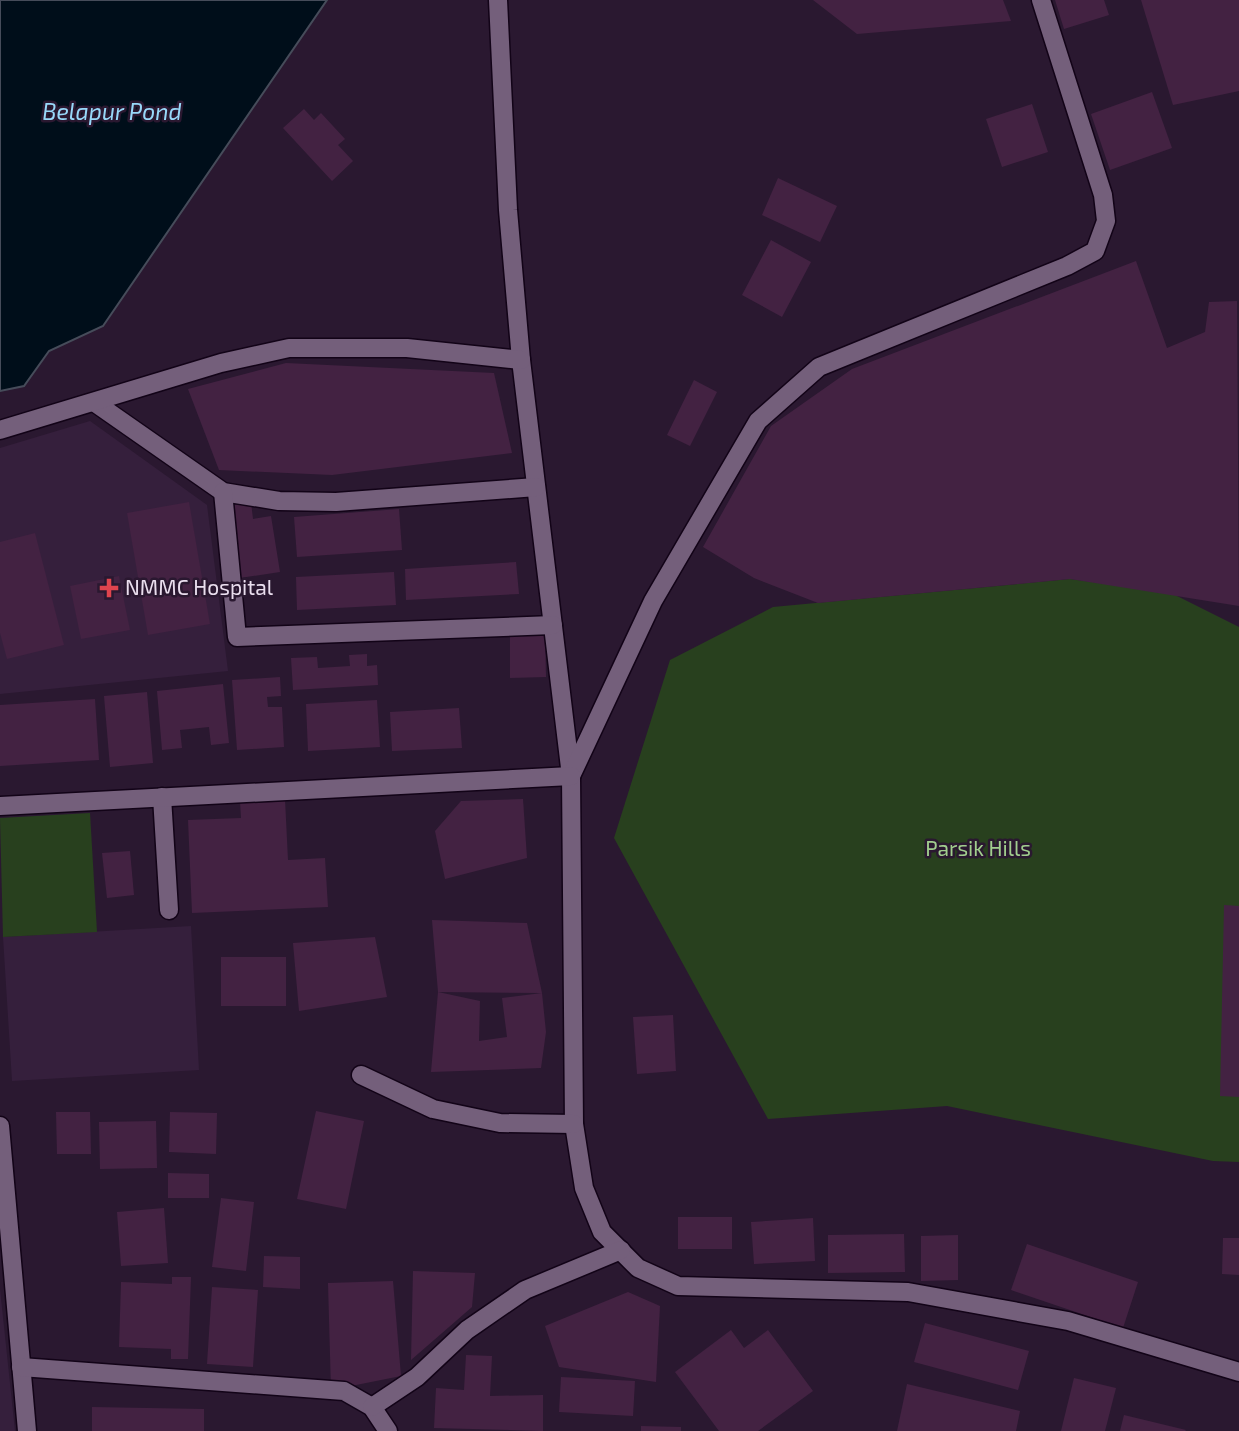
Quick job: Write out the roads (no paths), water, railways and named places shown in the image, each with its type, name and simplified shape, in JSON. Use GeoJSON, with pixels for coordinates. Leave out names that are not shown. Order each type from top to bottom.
{"type":"FeatureCollection","features":[{"type":"Feature","properties":{"kind":"street"},"geometry":{"type":"LineString","coordinates":[[498,0],[508,210],[521,360],[571,776],[574,1124],[584,1188],[602,1232],[638,1268],[678,1286],[908,1292],[1068,1321],[1239,1372]]}},
{"type":"Feature","properties":{"kind":"street"},"geometry":{"type":"LineString","coordinates":[[571,776],[653,601],[758,421],[819,367],[1067,266],[1095,251],[1106,220],[1103,195],[1041,0]]}},
{"type":"Feature","properties":{"kind":"street"},"geometry":{"type":"LineString","coordinates":[[0,430],[221,363],[289,348],[407,348],[521,360]]}},
{"type":"Feature","properties":{"kind":"street"},"geometry":{"type":"LineString","coordinates":[[94,402],[222,492],[279,501],[336,502],[536,486]]}},
{"type":"Feature","properties":{"kind":"street"},"geometry":{"type":"LineString","coordinates":[[222,492],[237,637],[553,625]]}},
{"type":"Feature","properties":{"kind":"street"},"geometry":{"type":"LineString","coordinates":[[0,806],[571,776]]}},
{"type":"Feature","properties":{"kind":"street"},"geometry":{"type":"LineString","coordinates":[[162,797],[169,910]]}},
{"type":"Feature","properties":{"kind":"street"},"geometry":{"type":"LineString","coordinates":[[361,1075],[433,1109],[500,1123],[574,1124]]}},
{"type":"Feature","properties":{"kind":"street"},"geometry":{"type":"LineString","coordinates":[[0,1126],[27,1431]]}},
{"type":"Feature","properties":{"kind":"street"},"geometry":{"type":"LineString","coordinates":[[372,1407],[417,1377],[467,1330],[525,1290],[621,1250]]}},
{"type":"Feature","properties":{"kind":"street"},"geometry":{"type":"LineString","coordinates":[[21,1367],[344,1391],[372,1407],[388,1431]]}},
{"type":"Feature","properties":{"kind":"water","name":"Belapur Pond"},"geometry":{"type":"Polygon","coordinates":[[[0,0],[327,0],[103,326],[49,351],[24,386],[0,391],[0,0]]]}},
{"type":"Feature","properties":{"kind":"place","name":"NMMC Hospital"},"geometry":{"type":"Point","coordinates":[109,588]}},
{"type":"Feature","properties":{"kind":"park label","name":"Parsik Hills"},"geometry":{"type":"Point","coordinates":[978,849]}}]}
